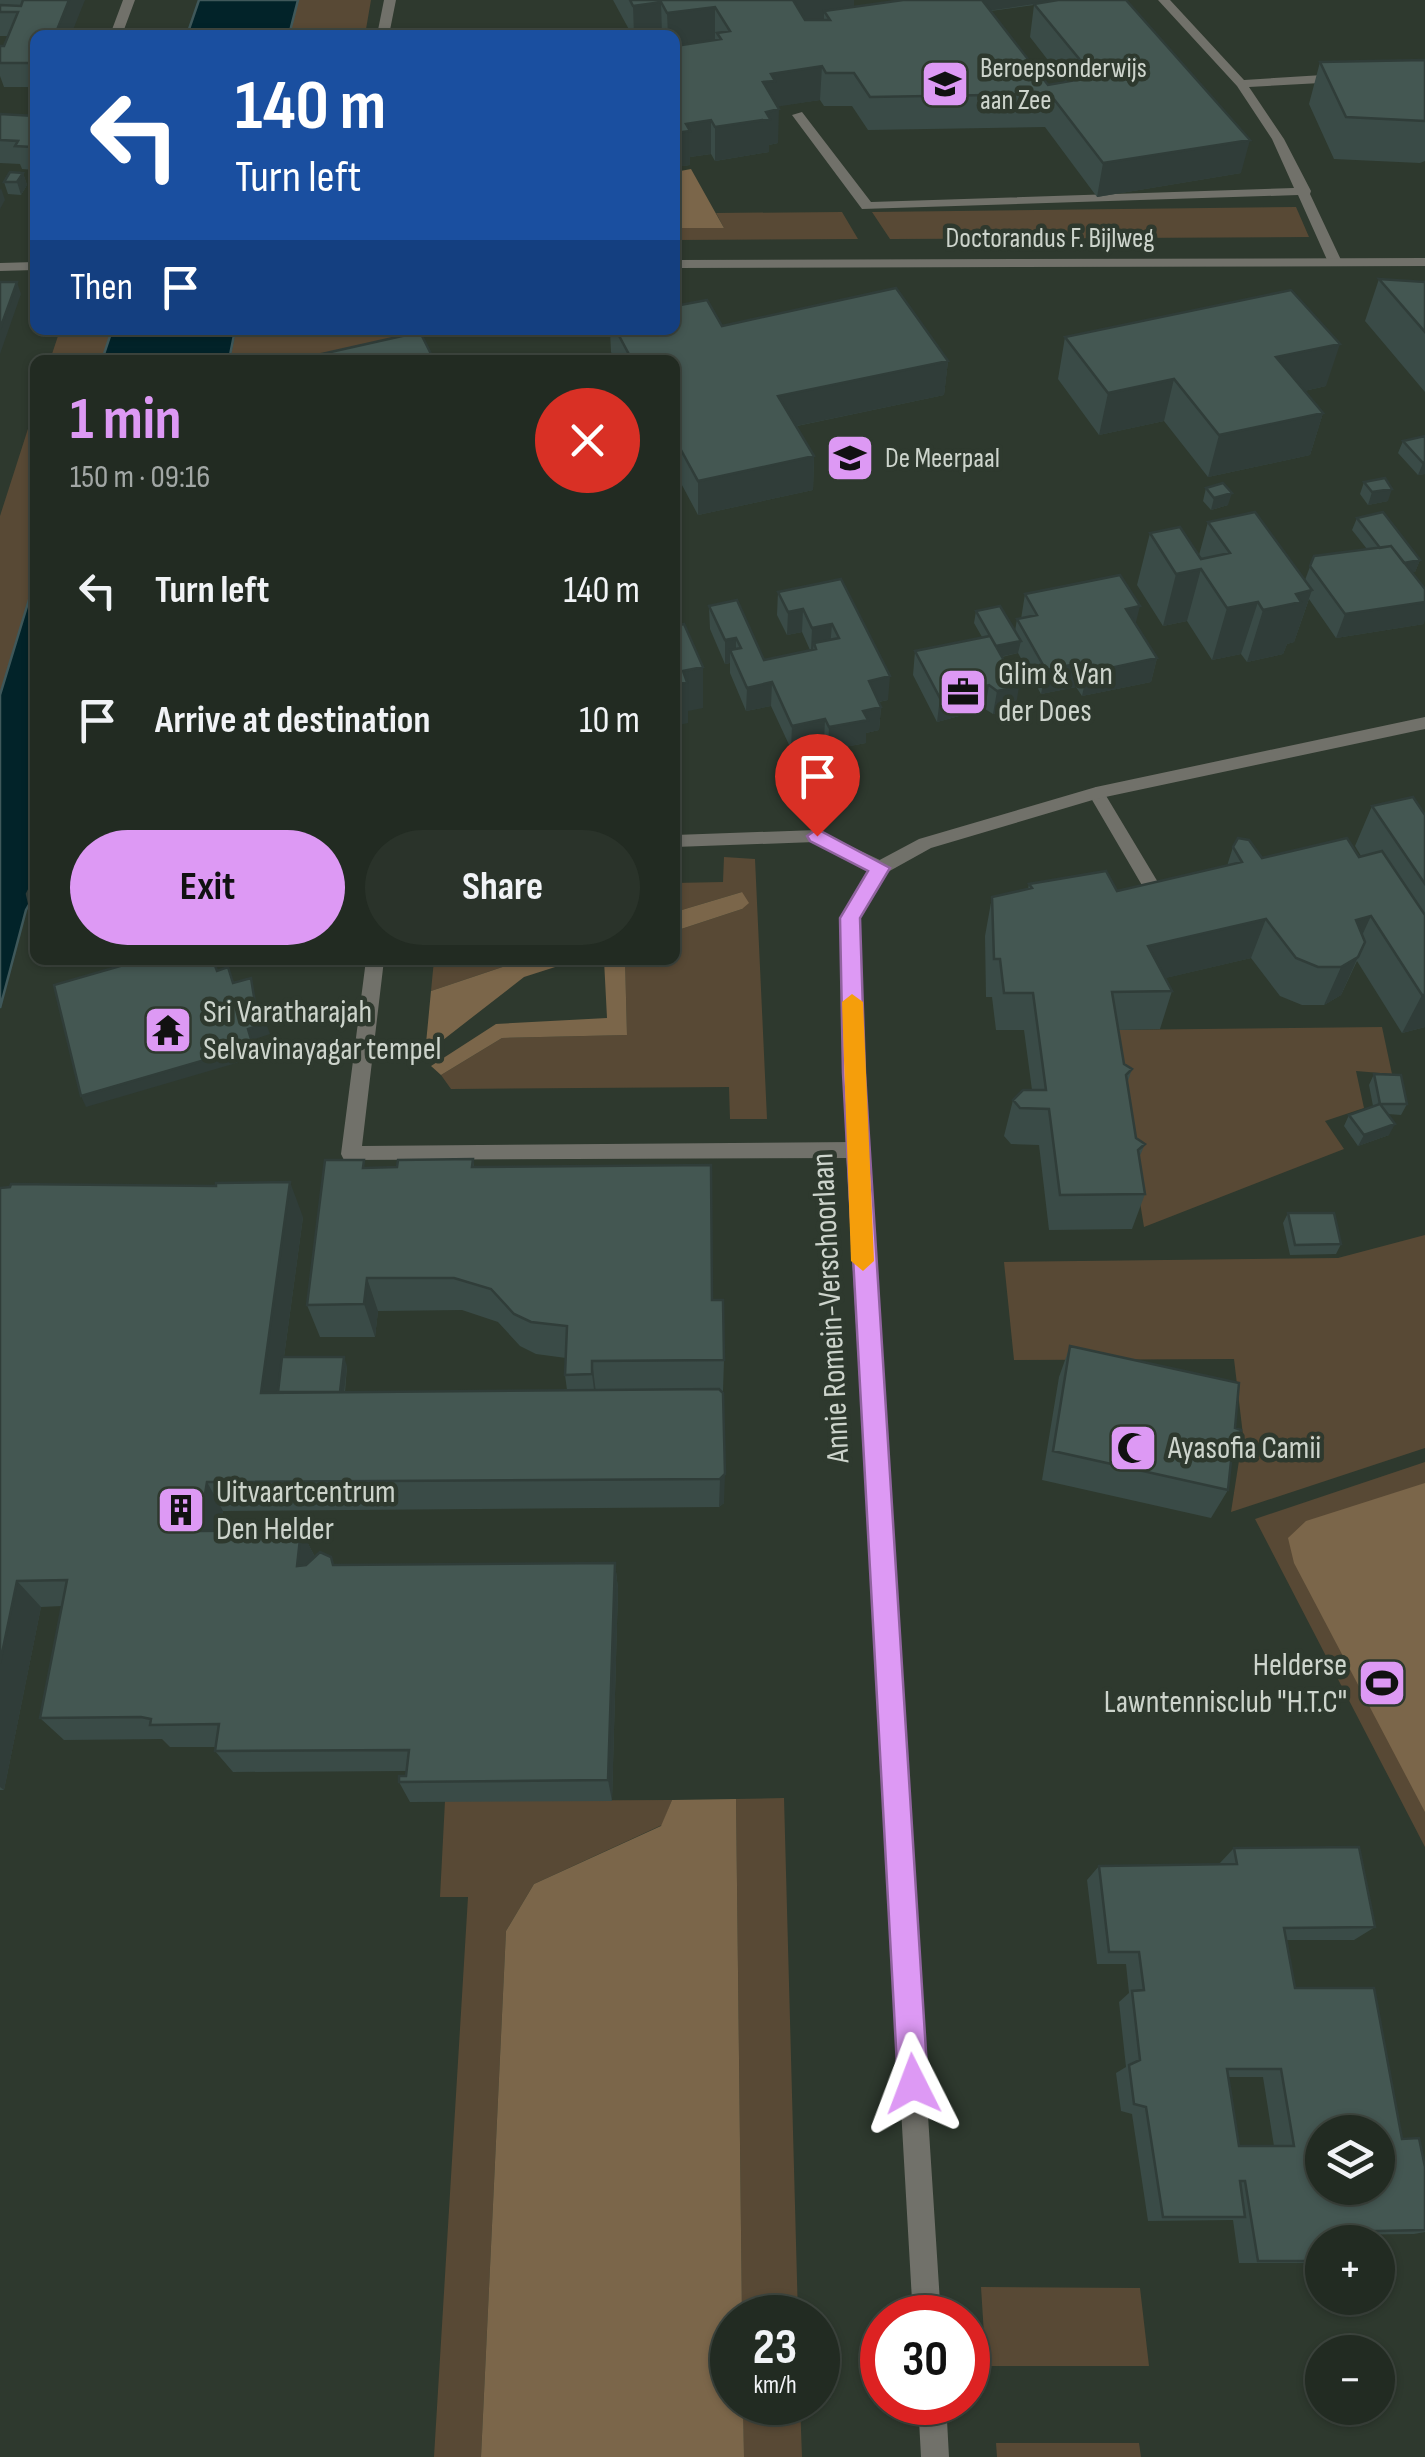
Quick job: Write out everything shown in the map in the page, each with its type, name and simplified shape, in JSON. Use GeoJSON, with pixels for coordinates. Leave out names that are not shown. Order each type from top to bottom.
{"type":"FeatureCollection","features":[{"type":"Feature","properties":{"kind":"street"},"geometry":{"type":"LineString","coordinates":[[118,30],[129,0]]}},
{"type":"Feature","properties":{"kind":"street"},"geometry":{"type":"LineString","coordinates":[[383,30],[390,0]]}},
{"type":"Feature","properties":{"kind":"street"},"geometry":{"type":"LineString","coordinates":[[1164,0],[1242,84],[1278,139],[1336,262]]}},
{"type":"Feature","properties":{"kind":"street"},"geometry":{"type":"LineString","coordinates":[[1242,84],[1352,77]]}},
{"type":"Feature","properties":{"kind":"street"},"geometry":{"type":"LineString","coordinates":[[798,115],[868,206],[1305,191]]}},
{"type":"Feature","properties":{"kind":"street","name":"Doctorandus F. Bijlweg"},"geometry":{"type":"LineString","coordinates":[[680,264],[1425,262]]}},
{"type":"Feature","properties":{"kind":"street"},"geometry":{"type":"LineString","coordinates":[[0,267],[30,266]]}},
{"type":"Feature","properties":{"kind":"street"},"geometry":{"type":"LineString","coordinates":[[680,842],[817,836],[880,868],[926,843],[1096,793],[1425,723]]}},
{"type":"Feature","properties":{"kind":"street"},"geometry":{"type":"LineString","coordinates":[[1096,793],[1156,894]]}},
{"type":"Feature","properties":{"kind":"street","name":"Annie Romein-Verschoorlaan"},"geometry":{"type":"LineString","coordinates":[[880,868],[850,918],[856,1150],[926,2295]]}},
{"type":"Feature","properties":{"kind":"street"},"geometry":{"type":"LineString","coordinates":[[374,965],[351,1154],[856,1150]]}},
{"type":"Feature","properties":{"kind":"street"},"geometry":{"type":"LineString","coordinates":[[934,2425],[936,2457]]}},
{"type":"Feature","properties":{"kind":"shaded area"},"geometry":{"type":"Polygon","coordinates":[[[298,0],[371,0],[366,30],[290,30],[298,0]]]}},
{"type":"Feature","properties":{"kind":"shaded area"},"geometry":{"type":"Polygon","coordinates":[[[691,169],[724,228],[680,228],[680,171],[691,169]]]}},
{"type":"Feature","properties":{"kind":"shaded area"},"geometry":{"type":"Polygon","coordinates":[[[1296,207],[1309,237],[890,239],[872,212],[1296,207]]]}},
{"type":"Feature","properties":{"kind":"shaded area"},"geometry":{"type":"Polygon","coordinates":[[[842,212],[858,239],[680,240],[680,228],[724,228],[716,213],[842,212]]]}},
{"type":"Feature","properties":{"kind":"shaded area"},"geometry":{"type":"Polygon","coordinates":[[[58,335],[110,335],[104,355],[52,355],[58,335]]]}},
{"type":"Feature","properties":{"kind":"shaded area"},"geometry":{"type":"Polygon","coordinates":[[[235,335],[406,335],[416,355],[231,355],[235,335]]]}},
{"type":"Feature","properties":{"kind":"shaded area"},"geometry":{"type":"Polygon","coordinates":[[[30,423],[30,596],[0,695],[0,516],[30,423]]]}},
{"type":"Feature","properties":{"kind":"shaded area"},"geometry":{"type":"Polygon","coordinates":[[[724,857],[755,859],[767,1119],[730,1119],[729,1087],[451,1089],[441,1075],[502,1038],[627,1035],[625,965],[680,965],[680,929],[742,909],[742,892],[680,911],[680,883],[723,882],[724,857]]]}},
{"type":"Feature","properties":{"kind":"shaded area"},"geometry":{"type":"Polygon","coordinates":[[[742,892],[749,903],[742,909],[680,929],[680,911],[742,892]]]}},
{"type":"Feature","properties":{"kind":"shaded area"},"geometry":{"type":"Polygon","coordinates":[[[434,965],[508,965],[431,991],[434,965]]]}},
{"type":"Feature","properties":{"kind":"shaded area"},"geometry":{"type":"Polygon","coordinates":[[[508,965],[561,965],[524,977],[425,1054],[431,991],[508,965]]]}},
{"type":"Feature","properties":{"kind":"shaded area"},"geometry":{"type":"Polygon","coordinates":[[[604,965],[625,965],[627,1035],[502,1038],[441,1075],[431,1066],[496,1024],[607,1018],[604,965]]]}},
{"type":"Feature","properties":{"kind":"shaded area"},"geometry":{"type":"Polygon","coordinates":[[[1382,1027],[1392,1074],[1356,1071],[1364,1108],[1325,1121],[1344,1149],[1144,1227],[1112,1030],[1382,1027]]]}},
{"type":"Feature","properties":{"kind":"shaded area"},"geometry":{"type":"Polygon","coordinates":[[[1425,1235],[1425,1448],[1231,1512],[1243,1435],[1234,1359],[1014,1360],[1004,1262],[1338,1258],[1425,1235]]]}},
{"type":"Feature","properties":{"kind":"shaded area","name":"Helderse Lawntennisclub \"H.T.C\""},"geometry":{"type":"Polygon","coordinates":[[[1425,1462],[1425,1847],[1255,1519],[1425,1462]]]}},
{"type":"Feature","properties":{"kind":"shaded area","name":"Helderse Lawntennisclub \"H.T.C\""},"geometry":{"type":"Polygon","coordinates":[[[1425,1483],[1425,1812],[1294,1563],[1288,1538],[1306,1521],[1425,1483]]]}},
{"type":"Feature","properties":{"kind":"shaded area"},"geometry":{"type":"Polygon","coordinates":[[[784,1798],[797,2295],[742,2295],[736,1799],[784,1798]]]}},
{"type":"Feature","properties":{"kind":"shaded area"},"geometry":{"type":"Polygon","coordinates":[[[736,1799],[742,2295],[710,2295],[710,2425],[743,2425],[744,2457],[481,2457],[506,1931],[534,1884],[661,1826],[672,1800],[736,1799]]]}},
{"type":"Feature","properties":{"kind":"shaded area"},"geometry":{"type":"Polygon","coordinates":[[[672,1800],[662,1825],[534,1884],[506,1931],[481,2457],[434,2457],[468,1897],[440,1897],[445,1801],[672,1800]]]}},
{"type":"Feature","properties":{"kind":"shaded area"},"geometry":{"type":"Polygon","coordinates":[[[981,2287],[1140,2288],[1149,2366],[990,2366],[990,2295],[982,2295],[981,2287]]]}},
{"type":"Feature","properties":{"kind":"shaded area"},"geometry":{"type":"Polygon","coordinates":[[[743,2425],[801,2425],[802,2457],[744,2457],[743,2425]]]}},
{"type":"Feature","properties":{"kind":"shaded area"},"geometry":{"type":"Polygon","coordinates":[[[996,2443],[1139,2443],[1141,2457],[997,2457],[996,2443]]]}},
{"type":"Feature","properties":{"kind":"water"},"geometry":{"type":"Polygon","coordinates":[[[199,0],[298,0],[290,30],[189,30],[199,0]]]}},
{"type":"Feature","properties":{"kind":"water"},"geometry":{"type":"Polygon","coordinates":[[[110,335],[234,335],[230,355],[104,355],[110,335]]]}},
{"type":"Feature","properties":{"kind":"water"},"geometry":{"type":"Polygon","coordinates":[[[30,596],[30,903],[0,1008],[0,695],[30,596]]]}},
{"type":"Feature","properties":{"kind":"building"},"geometry":{"type":"Polygon","coordinates":[[[23,0],[69,0],[57,30],[30,30],[30,63],[0,63],[0,46],[4,46],[18,12],[0,12],[0,5],[21,6],[23,0]]]}},
{"type":"Feature","properties":{"kind":"building"},"geometry":{"type":"Polygon","coordinates":[[[630,0],[793,0],[805,20],[830,20],[824,11],[903,0],[982,0],[1048,85],[1094,77],[1034,4],[1126,0],[1250,140],[1103,163],[1050,94],[870,97],[854,73],[826,73],[822,66],[771,74],[775,81],[763,82],[779,109],[766,112],[770,119],[715,127],[711,120],[686,124],[690,131],[680,132],[680,45],[721,39],[717,33],[730,31],[715,7],[667,13],[661,2],[633,6],[630,0]]]}},
{"type":"Feature","properties":{"kind":"building"},"geometry":{"type":"Polygon","coordinates":[[[1425,60],[1425,121],[1346,117],[1320,62],[1425,60]]]}},
{"type":"Feature","properties":{"kind":"building"},"geometry":{"type":"Polygon","coordinates":[[[0,114],[30,116],[30,147],[15,146],[18,141],[0,140],[0,114]]]}},
{"type":"Feature","properties":{"kind":"building"},"geometry":{"type":"Polygon","coordinates":[[[10,172],[23,173],[17,182],[4,182],[10,172]]]}},
{"type":"Feature","properties":{"kind":"building"},"geometry":{"type":"Polygon","coordinates":[[[1379,279],[1425,282],[1425,332],[1379,279]]]}},
{"type":"Feature","properties":{"kind":"building"},"geometry":{"type":"Polygon","coordinates":[[[0,282],[17,282],[0,329],[0,282]]]}},
{"type":"Feature","properties":{"kind":"building"},"geometry":{"type":"Polygon","coordinates":[[[896,288],[948,361],[778,396],[814,456],[698,481],[680,448],[680,355],[629,355],[619,335],[680,335],[680,305],[707,300],[722,326],[896,288]]]}},
{"type":"Feature","properties":{"kind":"building"},"geometry":{"type":"Polygon","coordinates":[[[1291,290],[1340,344],[1276,357],[1323,413],[1219,435],[1174,379],[1108,393],[1065,337],[1291,290]]]}},
{"type":"Feature","properties":{"kind":"building"},"geometry":{"type":"Polygon","coordinates":[[[422,335],[432,355],[317,355],[422,335]]]}},
{"type":"Feature","properties":{"kind":"building"},"geometry":{"type":"Polygon","coordinates":[[[1425,436],[1425,462],[1423,463],[1403,441],[1425,436]]]}},
{"type":"Feature","properties":{"kind":"building"},"geometry":{"type":"Polygon","coordinates":[[[1385,478],[1392,489],[1372,492],[1364,482],[1385,478]]]}},
{"type":"Feature","properties":{"kind":"building"},"geometry":{"type":"Polygon","coordinates":[[[1223,483],[1232,493],[1214,498],[1206,488],[1223,483]]]}},
{"type":"Feature","properties":{"kind":"building"},"geometry":{"type":"Polygon","coordinates":[[[1255,512],[1312,590],[1296,594],[1301,602],[1263,610],[1258,602],[1227,608],[1201,569],[1176,574],[1150,533],[1180,527],[1201,559],[1230,553],[1208,522],[1255,512]]]}},
{"type":"Feature","properties":{"kind":"building"},"geometry":{"type":"Polygon","coordinates":[[[1383,512],[1420,560],[1404,563],[1391,546],[1380,548],[1357,518],[1383,512]]]}},
{"type":"Feature","properties":{"kind":"building"},"geometry":{"type":"Polygon","coordinates":[[[1391,546],[1425,589],[1425,602],[1345,614],[1310,566],[1314,556],[1391,546]]]}},
{"type":"Feature","properties":{"kind":"building"},"geometry":{"type":"Polygon","coordinates":[[[1120,575],[1140,606],[1126,609],[1157,658],[1087,673],[1081,663],[1046,670],[1017,619],[1037,615],[1025,594],[1120,575]]]}},
{"type":"Feature","properties":{"kind":"building"},"geometry":{"type":"Polygon","coordinates":[[[841,579],[890,676],[869,681],[881,707],[863,711],[868,720],[829,727],[825,719],[792,726],[772,682],[747,688],[730,650],[741,648],[736,638],[725,640],[709,606],[737,600],[764,660],[816,649],[814,643],[839,638],[832,624],[812,628],[803,609],[788,612],[778,592],[841,579]]]}},
{"type":"Feature","properties":{"kind":"building"},"geometry":{"type":"Polygon","coordinates":[[[1000,606],[1021,641],[996,646],[976,611],[1000,606]]]}},
{"type":"Feature","properties":{"kind":"building"},"geometry":{"type":"Polygon","coordinates":[[[684,624],[703,667],[683,671],[687,682],[680,684],[680,625],[684,624]]]}},
{"type":"Feature","properties":{"kind":"building"},"geometry":{"type":"Polygon","coordinates":[[[990,636],[1019,687],[997,691],[989,685],[940,698],[915,651],[990,636]]]}},
{"type":"Feature","properties":{"kind":"building"},"geometry":{"type":"Polygon","coordinates":[[[1413,797],[1425,815],[1425,884],[1372,806],[1413,797]]]}},
{"type":"Feature","properties":{"kind":"building"},"geometry":{"type":"Polygon","coordinates":[[[1238,838],[1249,840],[1262,858],[1347,838],[1359,857],[1382,851],[1425,915],[1425,995],[1371,916],[1356,920],[1365,942],[1358,957],[1341,967],[1318,967],[1296,958],[1266,919],[1148,946],[1172,991],[1112,992],[1124,1064],[1132,1069],[1126,1075],[1136,1138],[1145,1144],[1138,1150],[1145,1194],[1060,1195],[1049,1109],[1020,1108],[1013,1100],[1023,1090],[1046,1090],[1033,993],[1004,993],[1000,959],[994,959],[992,897],[1032,888],[1029,884],[1106,871],[1117,891],[1242,862],[1233,847],[1238,838]]]}},
{"type":"Feature","properties":{"kind":"building","name":"Sri Varatharajah Selvavinayagar tempel"},"geometry":{"type":"Polygon","coordinates":[[[124,965],[215,965],[217,971],[228,967],[233,983],[251,978],[256,1009],[261,1008],[266,1023],[248,1029],[253,1046],[81,1096],[54,985],[124,965]]]}},
{"type":"Feature","properties":{"kind":"building"},"geometry":{"type":"Polygon","coordinates":[[[1374,1074],[1401,1075],[1407,1104],[1380,1104],[1374,1074]]]}},
{"type":"Feature","properties":{"kind":"building"},"geometry":{"type":"Polygon","coordinates":[[[1380,1104],[1395,1124],[1364,1135],[1349,1115],[1380,1104]]]}},
{"type":"Feature","properties":{"kind":"building"},"geometry":{"type":"Polygon","coordinates":[[[473,1159],[472,1167],[711,1165],[712,1300],[723,1300],[724,1360],[592,1361],[592,1374],[565,1375],[567,1326],[531,1322],[514,1314],[491,1289],[454,1278],[367,1278],[364,1304],[307,1305],[325,1160],[364,1160],[363,1168],[397,1167],[398,1160],[473,1159]]]}},
{"type":"Feature","properties":{"kind":"building","name":"Uitvaartcentrum Den Helder"},"geometry":{"type":"Polygon","coordinates":[[[290,1182],[261,1393],[719,1389],[723,1393],[725,1474],[720,1479],[207,1482],[199,1531],[301,1530],[297,1566],[306,1565],[320,1552],[331,1557],[333,1565],[615,1563],[608,1780],[399,1782],[399,1776],[406,1776],[409,1750],[215,1751],[219,1724],[150,1725],[151,1719],[141,1717],[40,1718],[67,1580],[17,1581],[0,1663],[0,1188],[11,1184],[216,1186],[290,1182]]]}},
{"type":"Feature","properties":{"kind":"building"},"geometry":{"type":"Polygon","coordinates":[[[1288,1213],[1334,1213],[1341,1244],[1295,1245],[1288,1213]]]}},
{"type":"Feature","properties":{"kind":"building","name":"Ayasofia Camii"},"geometry":{"type":"Polygon","coordinates":[[[1070,1346],[1239,1383],[1235,1428],[1241,1430],[1240,1443],[1233,1442],[1228,1490],[1053,1451],[1070,1346]]]}},
{"type":"Feature","properties":{"kind":"building"},"geometry":{"type":"Polygon","coordinates":[[[282,1357],[344,1357],[340,1392],[278,1392],[282,1357]]]}},
{"type":"Feature","properties":{"kind":"building"},"geometry":{"type":"Polygon","coordinates":[[[1359,1847],[1375,1927],[1284,1928],[1295,1988],[1374,1988],[1402,2139],[1419,2138],[1425,2167],[1425,2230],[1395,2231],[1395,2225],[1305,2225],[1305,2261],[1258,2261],[1245,2181],[1240,2181],[1245,2217],[1163,2217],[1146,2107],[1134,2104],[1129,2065],[1140,2060],[1132,1991],[1144,1990],[1139,1952],[1109,1952],[1099,1866],[1237,1864],[1234,1848],[1359,1847]],[[1227,2069],[1239,2146],[1294,2146],[1281,2069],[1227,2069]]]}},
{"type":"Feature","properties":{"kind":"slow traffic"},"geometry":{"type":"LineString","coordinates":[[852,1002],[863,1261]]}},
{"type":"Feature","properties":{"kind":"place","name":"Beroepsonderwijs aan Zee"},"geometry":{"type":"Point","coordinates":[945,84]}},
{"type":"Feature","properties":{"kind":"place","name":"De Meerpaal"},"geometry":{"type":"Point","coordinates":[850,458]}},
{"type":"Feature","properties":{"kind":"place","name":"Glim & Van der Does"},"geometry":{"type":"Point","coordinates":[963,692]}},
{"type":"Feature","properties":{"kind":"place","name":"Sri Varatharajah Selvavinayagar tempel"},"geometry":{"type":"Point","coordinates":[168,1030]}},
{"type":"Feature","properties":{"kind":"place","name":"Ayasofia Camii"},"geometry":{"type":"Point","coordinates":[1133,1448]}},
{"type":"Feature","properties":{"kind":"place","name":"Uitvaartcentrum Den Helder"},"geometry":{"type":"Point","coordinates":[181,1510]}},
{"type":"Feature","properties":{"kind":"place","name":"Helderse Lawntennisclub \"H.T.C\""},"geometry":{"type":"Point","coordinates":[1382,1683]}},
{"type":"Feature","properties":{"kind":"route"},"geometry":{"type":"LineString","coordinates":[[817,836],[880,868],[850,918],[856,1150],[913,2084]]}}]}
